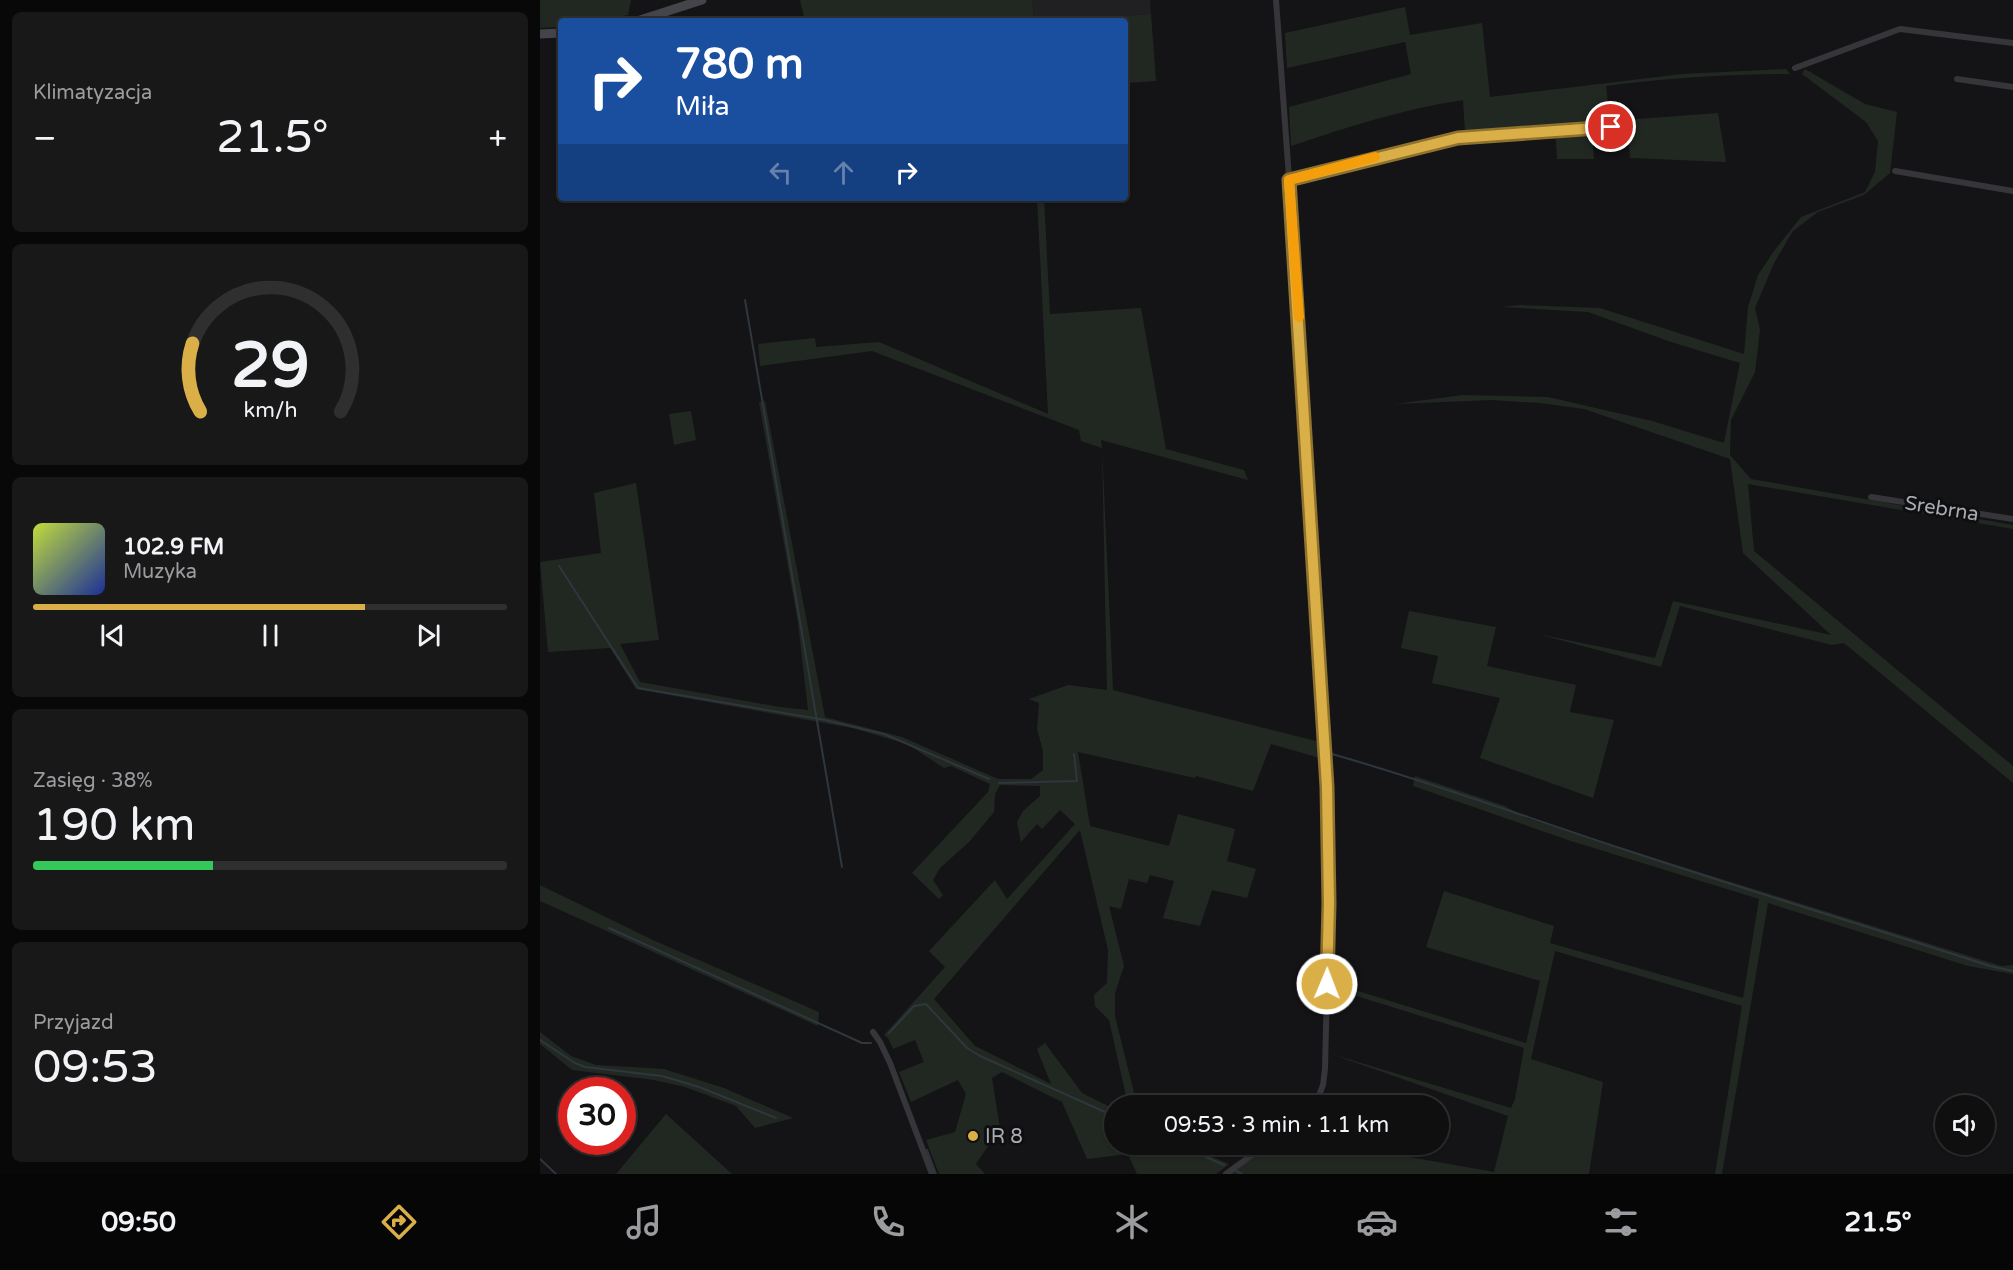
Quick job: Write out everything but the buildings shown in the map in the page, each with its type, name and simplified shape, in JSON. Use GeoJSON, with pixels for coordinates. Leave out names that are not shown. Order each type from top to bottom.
{"type":"FeatureCollection","features":[{"type":"Feature","properties":{"kind":"main road"},"geometry":{"type":"LineString","coordinates":[[646,18],[702,0]]}},
{"type":"Feature","properties":{"kind":"main road"},"geometry":{"type":"LineString","coordinates":[[540,34],[558,33]]}},
{"type":"Feature","properties":{"kind":"street"},"geometry":{"type":"LineString","coordinates":[[1276,0],[1327,787],[1329,903],[1325,1069],[1320,1095]]}},
{"type":"Feature","properties":{"kind":"street"},"geometry":{"type":"LineString","coordinates":[[1795,68],[1900,29],[2013,43]]}},
{"type":"Feature","properties":{"kind":"street"},"geometry":{"type":"LineString","coordinates":[[1957,79],[2013,87]]}},
{"type":"Feature","properties":{"kind":"street"},"geometry":{"type":"LineString","coordinates":[[1289,180],[1458,138],[1611,127]]}},
{"type":"Feature","properties":{"kind":"street"},"geometry":{"type":"LineString","coordinates":[[1895,171],[2013,191]]}},
{"type":"Feature","properties":{"kind":"street","name":"Srebrna"},"geometry":{"type":"LineString","coordinates":[[1871,497],[2013,519]]}},
{"type":"Feature","properties":{"kind":"street"},"geometry":{"type":"LineString","coordinates":[[873,1032],[890,1063],[932,1174]]}},
{"type":"Feature","properties":{"kind":"street"},"geometry":{"type":"LineString","coordinates":[[1226,1174],[1252,1155]]}},
{"type":"Feature","properties":{"kind":"shaded area"},"geometry":{"type":"Polygon","coordinates":[[[540,0],[631,0],[628,15],[610,18],[558,18],[558,27],[540,28],[540,0]]]}},
{"type":"Feature","properties":{"kind":"shaded area"},"geometry":{"type":"Polygon","coordinates":[[[800,0],[1032,0],[1034,18],[804,18],[800,0]]]}},
{"type":"Feature","properties":{"kind":"shaded area"},"geometry":{"type":"Polygon","coordinates":[[[1032,0],[1150,0],[1151,14],[1100,18],[1034,18],[1032,0]]]}},
{"type":"Feature","properties":{"kind":"shaded area"},"geometry":{"type":"Polygon","coordinates":[[[1405,7],[1410,35],[1482,23],[1490,97],[1682,74],[1786,69],[1790,74],[1698,77],[1606,86],[1610,121],[1718,113],[1726,162],[1630,158],[1627,123],[1591,125],[1594,159],[1557,159],[1555,127],[1465,132],[1463,100],[1355,125],[1291,146],[1289,107],[1411,74],[1405,42],[1287,68],[1285,33],[1405,7]]]}},
{"type":"Feature","properties":{"kind":"shaded area"},"geometry":{"type":"Polygon","coordinates":[[[1151,14],[1156,81],[1128,83],[1128,18],[1100,18],[1151,14]]]}},
{"type":"Feature","properties":{"kind":"shaded area"},"geometry":{"type":"Polygon","coordinates":[[[1805,69],[1865,104],[1897,112],[1890,173],[1864,195],[1818,212],[1793,231],[1774,263],[1755,308],[1760,330],[1755,372],[1731,420],[1730,455],[1751,479],[2013,525],[2013,529],[1748,484],[1754,551],[2013,766],[2013,783],[1844,643],[1832,645],[1680,606],[1661,667],[1538,634],[1655,658],[1673,601],[1831,635],[1743,553],[1730,459],[1584,409],[1492,400],[1395,404],[1463,395],[1548,397],[1652,421],[1724,443],[1740,363],[1671,342],[1588,312],[1503,307],[1520,305],[1600,308],[1744,354],[1748,307],[1758,275],[1774,251],[1801,217],[1865,192],[1875,172],[1878,141],[1866,122],[1802,74],[1805,69]]]}},
{"type":"Feature","properties":{"kind":"shaded area"},"geometry":{"type":"Polygon","coordinates":[[[1037,201],[1044,201],[1050,314],[1141,308],[1166,449],[1244,470],[1248,480],[1101,440],[1102,448],[1081,441],[1079,430],[872,351],[760,366],[758,344],[815,338],[816,347],[879,342],[1048,414],[1037,201]]]}},
{"type":"Feature","properties":{"kind":"shaded area"},"geometry":{"type":"Polygon","coordinates":[[[765,401],[825,717],[902,737],[998,779],[1031,779],[1043,770],[1043,751],[1037,729],[1039,703],[1029,699],[1068,685],[1107,690],[1102,448],[1113,690],[1320,742],[1320,758],[1271,744],[1253,791],[1196,776],[1195,778],[1078,752],[1090,826],[1169,846],[1178,814],[1235,829],[1227,861],[1256,869],[1247,898],[1212,890],[1200,926],[1163,918],[1174,881],[1150,875],[1147,883],[1129,879],[1121,909],[1109,906],[1124,966],[1115,993],[1115,1016],[1135,1095],[1126,1095],[1109,1020],[1095,1006],[1094,995],[1107,983],[1108,950],[1080,830],[934,999],[975,1046],[1051,1084],[1037,1049],[1045,1043],[1082,1093],[1104,1104],[1104,1155],[1120,1155],[1087,1159],[1062,1102],[1002,1072],[992,1078],[1000,1128],[976,1164],[985,1174],[939,1174],[926,1140],[955,1132],[966,1094],[958,1080],[911,1102],[899,1072],[924,1062],[915,1040],[893,1049],[884,1035],[945,967],[929,951],[995,880],[1007,899],[1075,824],[1060,810],[1042,829],[1037,824],[1021,842],[1017,822],[1023,811],[1040,796],[1040,786],[1000,785],[995,794],[994,812],[969,842],[940,868],[933,880],[943,895],[939,899],[912,873],[988,792],[990,784],[951,766],[944,768],[907,744],[852,728],[636,689],[610,648],[548,652],[540,562],[601,553],[594,493],[636,483],[659,640],[620,644],[640,682],[808,710],[798,623],[759,402],[765,401]]]}},
{"type":"Feature","properties":{"kind":"shaded area"},"geometry":{"type":"Polygon","coordinates":[[[691,411],[696,440],[674,445],[669,414],[691,411]]]}},
{"type":"Feature","properties":{"kind":"shaded area"},"geometry":{"type":"Polygon","coordinates":[[[1409,611],[1496,627],[1487,666],[1576,685],[1570,712],[1614,720],[1593,798],[1480,758],[1500,698],[1432,683],[1438,656],[1401,648],[1409,611]]]}},
{"type":"Feature","properties":{"kind":"shaded area"},"geometry":{"type":"Polygon","coordinates":[[[1415,776],[1505,806],[1526,818],[2001,966],[2013,965],[2013,974],[1968,966],[1768,903],[1722,1174],[1715,1174],[1742,1006],[1555,951],[1531,1059],[1603,1082],[1589,1174],[1230,1174],[1257,1155],[1398,1155],[1494,1172],[1508,1116],[1331,1054],[1511,1108],[1515,1099],[1524,1048],[1334,989],[1332,983],[1526,1043],[1540,981],[1426,947],[1444,891],[1554,926],[1550,943],[1743,998],[1759,899],[1571,841],[1413,786],[1415,776]]]}},
{"type":"Feature","properties":{"kind":"shaded area"},"geometry":{"type":"Polygon","coordinates":[[[540,885],[655,941],[819,1012],[818,1026],[540,901],[540,885]]]}},
{"type":"Feature","properties":{"kind":"shaded area"},"geometry":{"type":"Polygon","coordinates":[[[540,1032],[571,1056],[596,1065],[664,1069],[724,1088],[793,1118],[755,1128],[736,1106],[685,1087],[654,1080],[572,1070],[540,1044],[540,1032]]]}},
{"type":"Feature","properties":{"kind":"shaded area"},"geometry":{"type":"Polygon","coordinates":[[[666,1114],[732,1174],[616,1174],[632,1155],[636,1155],[636,1150],[666,1114]]]}},
{"type":"Feature","properties":{"kind":"shaded area"},"geometry":{"type":"Polygon","coordinates":[[[1128,1155],[1208,1155],[1229,1164],[1216,1174],[1137,1174],[1128,1155]]]}},
{"type":"Feature","properties":{"kind":"waterway"},"geometry":{"type":"LineString","coordinates":[[745,300],[842,867]]}},
{"type":"Feature","properties":{"kind":"waterway"},"geometry":{"type":"LineString","coordinates":[[559,566],[638,688],[825,720],[884,734],[989,779]]}},
{"type":"Feature","properties":{"kind":"waterway"},"geometry":{"type":"LineString","coordinates":[[999,783],[1077,781],[1074,754]]}},
{"type":"Feature","properties":{"kind":"waterway"},"geometry":{"type":"LineString","coordinates":[[1332,754],[1443,788],[1717,880],[1990,966],[2013,971]]}},
{"type":"Feature","properties":{"kind":"waterway"},"geometry":{"type":"LineString","coordinates":[[609,928],[862,1043],[871,1043]]}},
{"type":"Feature","properties":{"kind":"waterway"},"geometry":{"type":"LineString","coordinates":[[889,1033],[914,1006],[926,1004],[967,1048],[980,1056],[1104,1112]]}},
{"type":"Feature","properties":{"kind":"waterway"},"geometry":{"type":"LineString","coordinates":[[540,1040],[585,1067],[662,1076],[699,1087],[776,1118]]}},
{"type":"Feature","properties":{"kind":"waterway"},"geometry":{"type":"LineString","coordinates":[[927,1150],[936,1174]]}},
{"type":"Feature","properties":{"kind":"waterway"},"geometry":{"type":"LineString","coordinates":[[1202,1155],[1224,1165]]}},
{"type":"Feature","properties":{"kind":"waterway"},"geometry":{"type":"LineString","coordinates":[[540,1159],[556,1174]]}},
{"type":"Feature","properties":{"kind":"waterway"},"geometry":{"type":"LineString","coordinates":[[1236,1171],[1242,1174]]}},
{"type":"Feature","properties":{"kind":"slow traffic"},"geometry":{"type":"LineString","coordinates":[[1299,317],[1289,180],[1375,157]]}},
{"type":"Feature","properties":{"kind":"place","name":"IR 8"},"geometry":{"type":"Point","coordinates":[973,1136]}},
{"type":"Feature","properties":{"kind":"route"},"geometry":{"type":"LineString","coordinates":[[1327,984],[1329,903],[1327,787],[1289,180],[1433,142],[1495,134],[1611,127]]}}]}
